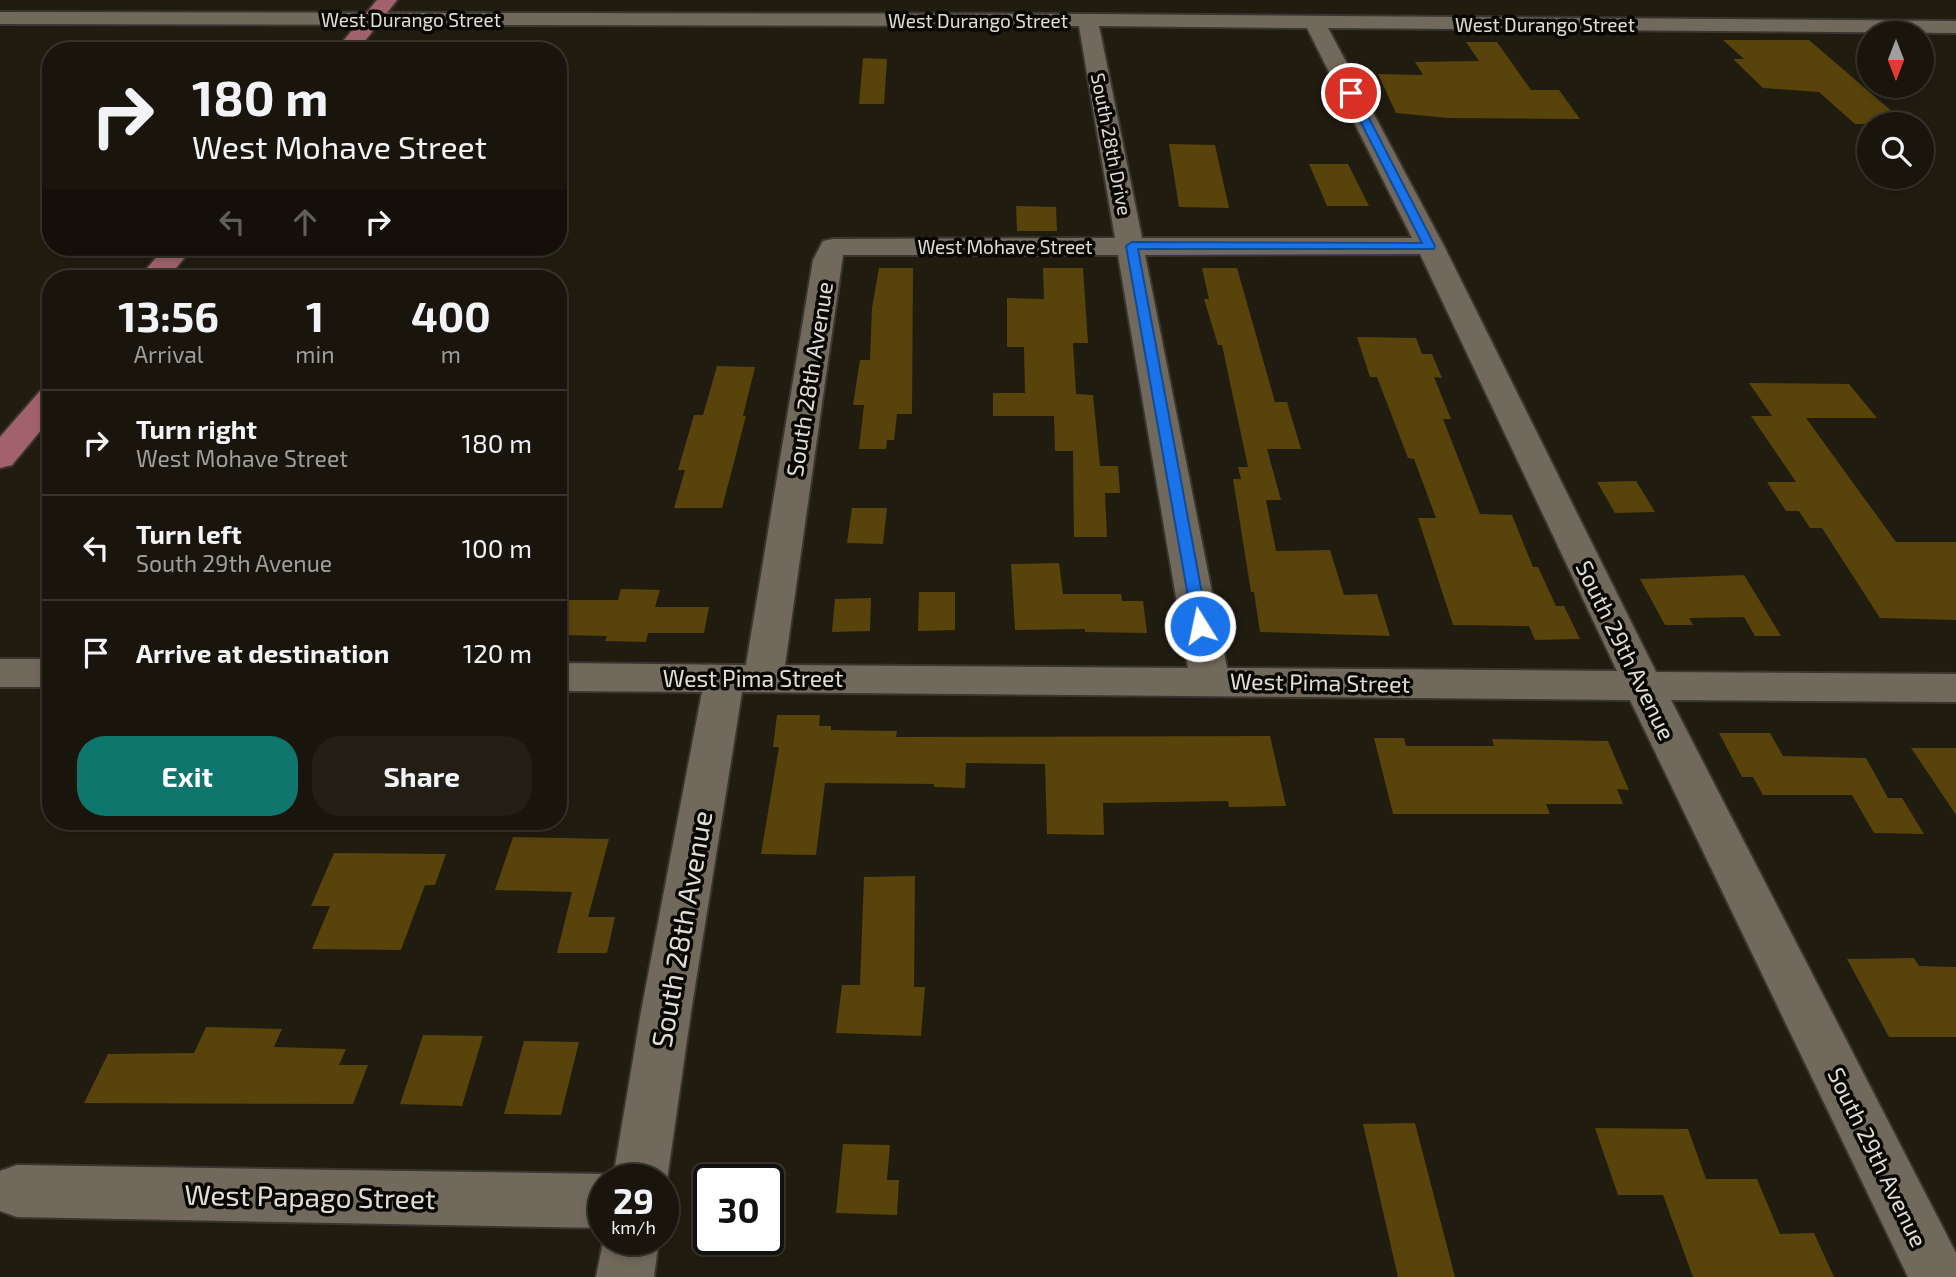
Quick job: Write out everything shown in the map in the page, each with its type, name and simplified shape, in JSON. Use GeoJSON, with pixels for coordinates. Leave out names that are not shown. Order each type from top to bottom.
{"type":"FeatureCollection","features":[{"type":"Feature","properties":{"kind":"main road"},"geometry":{"type":"LineString","coordinates":[[353,42],[387,0]]}},
{"type":"Feature","properties":{"kind":"main road"},"geometry":{"type":"LineString","coordinates":[[159,270],[172,256]]}},
{"type":"Feature","properties":{"kind":"main road"},"geometry":{"type":"LineString","coordinates":[[0,458],[42,409]]}},
{"type":"Feature","properties":{"kind":"street"},"geometry":{"type":"LineString","coordinates":[[1054,0],[1056,11],[1082,14]]}},
{"type":"Feature","properties":{"kind":"street","name":"West Durango Street"},"geometry":{"type":"LineString","coordinates":[[0,18],[371,19],[1082,14],[1314,22],[1956,27]]}},
{"type":"Feature","properties":{"kind":"street","name":"South 28th Drive"},"geometry":{"type":"LineString","coordinates":[[1082,14],[1132,246],[1210,681]]}},
{"type":"Feature","properties":{"kind":"street","name":"South 29th Avenue"},"geometry":{"type":"LineString","coordinates":[[1314,22],[1430,246],[1644,687],[1938,1277]]}},
{"type":"Feature","properties":{"kind":"street","name":"West Mohave Street"},"geometry":{"type":"LineString","coordinates":[[833,247],[1430,246]]}},
{"type":"Feature","properties":{"kind":"street","name":"South 28th Avenue"},"geometry":{"type":"LineString","coordinates":[[642,1164],[666,1012],[744,678],[827,260],[833,247]]}},
{"type":"Feature","properties":{"kind":"street"},"geometry":{"type":"LineString","coordinates":[[0,673],[42,673]]}},
{"type":"Feature","properties":{"kind":"street","name":"West Pima Street"},"geometry":{"type":"LineString","coordinates":[[567,677],[1956,688]]}},
{"type":"Feature","properties":{"kind":"street","name":"West Papago Street"},"geometry":{"type":"LineString","coordinates":[[16,1191],[588,1201]]}},
{"type":"Feature","properties":{"kind":"street"},"geometry":{"type":"LineString","coordinates":[[625,1277],[628,1255]]}},
{"type":"Feature","properties":{"kind":"building"},"geometry":{"type":"Polygon","coordinates":[[[1723,40],[1809,40],[1857,81],[1857,98],[1876,98],[1893,112],[1857,112],[1855,124],[1819,92],[1763,88],[1733,59],[1744,59],[1723,40]]]}},
{"type":"Feature","properties":{"kind":"building"},"geometry":{"type":"Polygon","coordinates":[[[1466,42],[1497,42],[1531,90],[1559,90],[1580,119],[1448,118],[1396,113],[1378,74],[1423,75],[1415,62],[1479,61],[1466,42]]]}},
{"type":"Feature","properties":{"kind":"building"},"geometry":{"type":"Polygon","coordinates":[[[863,58],[887,59],[884,104],[859,104],[863,58]]]}},
{"type":"Feature","properties":{"kind":"building"},"geometry":{"type":"Polygon","coordinates":[[[1169,144],[1215,145],[1229,208],[1179,207],[1169,144]]]}},
{"type":"Feature","properties":{"kind":"building"},"geometry":{"type":"Polygon","coordinates":[[[1309,164],[1348,164],[1369,206],[1327,206],[1309,164]]]}},
{"type":"Feature","properties":{"kind":"building"},"geometry":{"type":"Polygon","coordinates":[[[1016,206],[1056,207],[1057,231],[1017,231],[1016,206]]]}},
{"type":"Feature","properties":{"kind":"building"},"geometry":{"type":"Polygon","coordinates":[[[879,268],[913,268],[912,414],[897,414],[894,440],[887,440],[886,449],[859,449],[864,405],[853,405],[860,360],[870,360],[872,308],[879,268]]]}},
{"type":"Feature","properties":{"kind":"building"},"geometry":{"type":"Polygon","coordinates":[[[1043,268],[1083,268],[1088,343],[1073,343],[1076,394],[1093,395],[1100,466],[1118,466],[1120,493],[1105,493],[1107,537],[1074,537],[1073,451],[1055,451],[1054,416],[993,416],[993,393],[1025,393],[1024,347],[1007,347],[1007,298],[1044,299],[1043,268]]]}},
{"type":"Feature","properties":{"kind":"building"},"geometry":{"type":"Polygon","coordinates":[[[1202,268],[1237,268],[1275,402],[1287,402],[1301,449],[1267,449],[1281,500],[1266,500],[1276,551],[1330,550],[1344,595],[1377,594],[1390,636],[1260,632],[1233,479],[1241,479],[1238,467],[1248,467],[1222,345],[1218,345],[1204,299],[1209,299],[1202,268]]]}},
{"type":"Feature","properties":{"kind":"building"},"geometry":{"type":"Polygon","coordinates":[[[1357,337],[1416,338],[1422,354],[1432,354],[1442,378],[1434,377],[1451,419],[1443,419],[1480,514],[1512,515],[1533,567],[1538,567],[1556,606],[1564,606],[1580,639],[1535,640],[1529,626],[1453,625],[1418,518],[1436,518],[1414,459],[1408,458],[1377,377],[1370,377],[1357,337]]]}},
{"type":"Feature","properties":{"kind":"building"},"geometry":{"type":"Polygon","coordinates":[[[717,366],[755,367],[743,416],[746,416],[722,508],[674,508],[685,470],[678,470],[694,415],[703,415],[717,366]]]}},
{"type":"Feature","properties":{"kind":"building"},"geometry":{"type":"Polygon","coordinates":[[[1749,383],[1849,384],[1877,418],[1806,418],[1896,542],[1956,542],[1956,620],[1880,618],[1822,528],[1810,528],[1799,511],[1786,511],[1767,482],[1796,482],[1751,416],[1772,416],[1749,383]]]}},
{"type":"Feature","properties":{"kind":"building"},"geometry":{"type":"Polygon","coordinates":[[[1636,481],[1655,512],[1615,513],[1597,482],[1636,481]]]}},
{"type":"Feature","properties":{"kind":"building"},"geometry":{"type":"Polygon","coordinates":[[[852,508],[887,508],[883,544],[847,543],[852,508]]]}},
{"type":"Feature","properties":{"kind":"building"},"geometry":{"type":"Polygon","coordinates":[[[1059,563],[1063,594],[1121,594],[1122,601],[1143,601],[1147,633],[1085,632],[1085,629],[1015,630],[1011,564],[1059,563]]]}},
{"type":"Feature","properties":{"kind":"building"},"geometry":{"type":"Polygon","coordinates":[[[1744,575],[1781,636],[1755,636],[1744,617],[1689,618],[1693,625],[1665,625],[1640,579],[1744,575]]]}},
{"type":"Feature","properties":{"kind":"building"},"geometry":{"type":"Polygon","coordinates":[[[621,589],[660,590],[655,607],[709,607],[704,633],[648,633],[646,642],[605,641],[607,636],[567,635],[567,600],[618,600],[621,589]]]}},
{"type":"Feature","properties":{"kind":"building"},"geometry":{"type":"Polygon","coordinates":[[[919,592],[955,592],[955,630],[918,631],[919,592]]]}},
{"type":"Feature","properties":{"kind":"building"},"geometry":{"type":"Polygon","coordinates":[[[871,598],[870,631],[832,632],[835,599],[871,598]]]}},
{"type":"Feature","properties":{"kind":"building"},"geometry":{"type":"Polygon","coordinates":[[[777,715],[820,715],[819,726],[831,726],[831,730],[897,731],[896,737],[1270,736],[1286,806],[1229,807],[1228,801],[1103,803],[1104,835],[1047,834],[1045,764],[966,763],[965,788],[934,787],[934,784],[825,783],[816,855],[761,854],[779,747],[773,747],[777,715]]]}},
{"type":"Feature","properties":{"kind":"building"},"geometry":{"type":"Polygon","coordinates":[[[1719,733],[1770,733],[1783,756],[1866,758],[1888,798],[1902,798],[1924,834],[1874,833],[1852,795],[1763,795],[1753,777],[1742,777],[1719,733]]]}},
{"type":"Feature","properties":{"kind":"building"},"geometry":{"type":"Polygon","coordinates":[[[1374,738],[1404,738],[1406,746],[1494,746],[1492,739],[1608,741],[1629,790],[1617,789],[1623,804],[1546,804],[1550,814],[1393,814],[1374,738]]]}},
{"type":"Feature","properties":{"kind":"building"},"geometry":{"type":"Polygon","coordinates":[[[1911,748],[1956,748],[1956,815],[1928,773],[1911,748]]]}},
{"type":"Feature","properties":{"kind":"building"},"geometry":{"type":"Polygon","coordinates":[[[513,837],[609,839],[588,917],[615,917],[607,953],[557,953],[572,892],[495,890],[513,837]]]}},
{"type":"Feature","properties":{"kind":"building"},"geometry":{"type":"Polygon","coordinates":[[[334,853],[446,854],[435,885],[425,885],[401,950],[312,949],[330,906],[311,906],[334,853]]]}},
{"type":"Feature","properties":{"kind":"building"},"geometry":{"type":"Polygon","coordinates":[[[915,876],[914,987],[925,987],[921,1036],[836,1033],[842,985],[860,985],[864,877],[915,876]]]}},
{"type":"Feature","properties":{"kind":"building"},"geometry":{"type":"Polygon","coordinates":[[[1914,958],[1919,966],[1956,967],[1956,1037],[1889,1037],[1847,959],[1914,958]]]}},
{"type":"Feature","properties":{"kind":"building"},"geometry":{"type":"Polygon","coordinates":[[[206,1027],[282,1029],[274,1047],[346,1049],[339,1065],[368,1065],[353,1104],[84,1103],[108,1054],[194,1053],[206,1027]]]}},
{"type":"Feature","properties":{"kind":"building"},"geometry":{"type":"Polygon","coordinates":[[[423,1035],[483,1036],[462,1106],[400,1104],[423,1035]]]}},
{"type":"Feature","properties":{"kind":"building"},"geometry":{"type":"Polygon","coordinates":[[[524,1041],[579,1042],[561,1115],[504,1114],[524,1041]]]}},
{"type":"Feature","properties":{"kind":"building"},"geometry":{"type":"Polygon","coordinates":[[[1415,1123],[1455,1277],[1398,1277],[1363,1124],[1415,1123]]]}},
{"type":"Feature","properties":{"kind":"building"},"geometry":{"type":"Polygon","coordinates":[[[1595,1128],[1688,1129],[1706,1179],[1757,1179],[1780,1234],[1814,1233],[1834,1277],[1693,1277],[1663,1195],[1618,1195],[1595,1128]]]}},
{"type":"Feature","properties":{"kind":"building"},"geometry":{"type":"Polygon","coordinates":[[[843,1144],[890,1145],[887,1180],[899,1180],[897,1215],[836,1213],[843,1144]]]}},
{"type":"Feature","properties":{"kind":"route"},"geometry":{"type":"LineString","coordinates":[[1200,626],[1132,246],[1430,246],[1351,93]]}}]}
